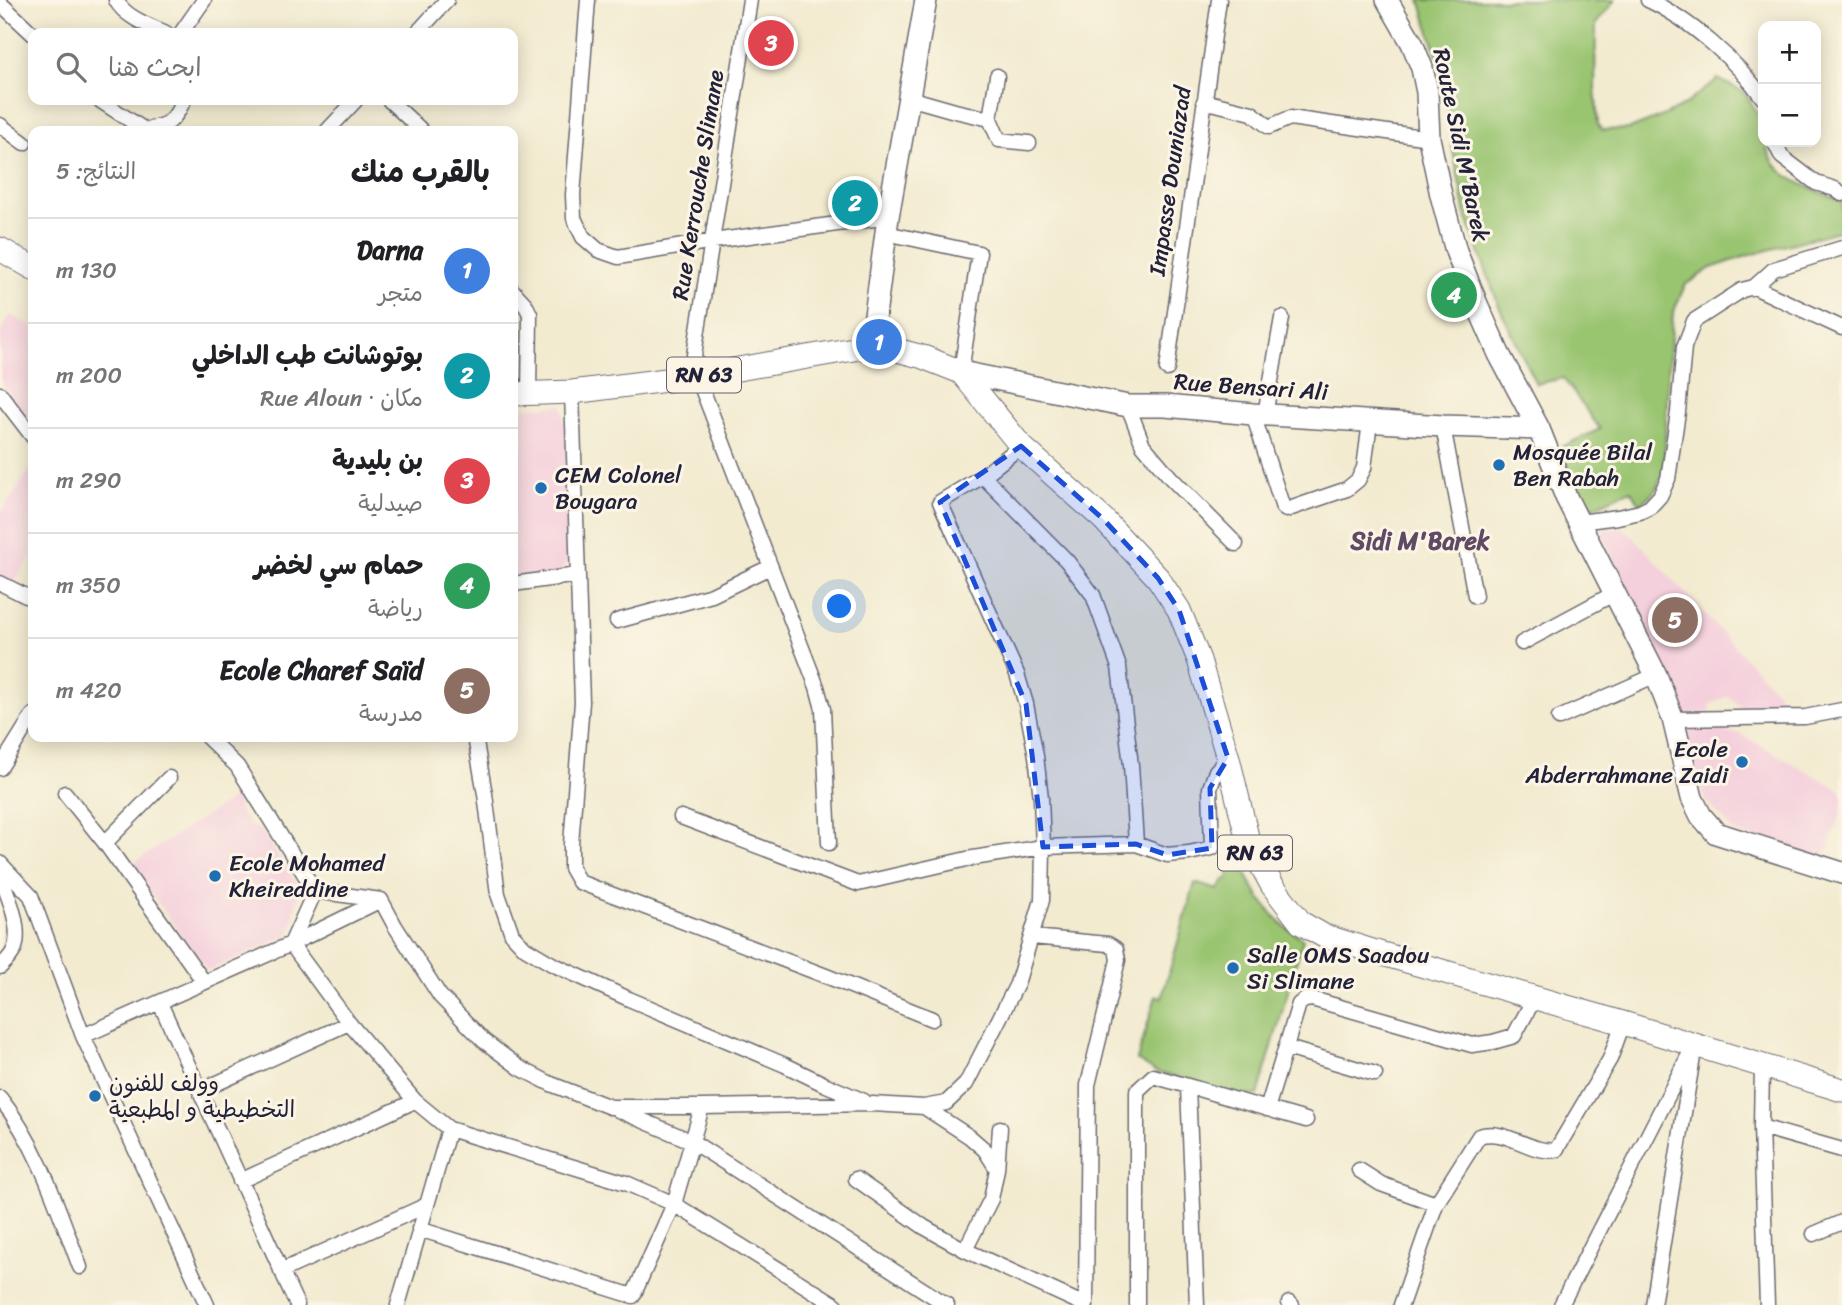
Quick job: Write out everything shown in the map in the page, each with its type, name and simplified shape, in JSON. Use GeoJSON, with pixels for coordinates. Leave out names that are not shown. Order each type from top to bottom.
{"type":"FeatureCollection","features":[{"type":"Feature","properties":{"kind":"main road"},"geometry":{"type":"LineString","coordinates":[[882,348],[887,225],[926,0]]}},
{"type":"Feature","properties":{"kind":"main road","name":"Route Sidi M'Barek"},"geometry":{"type":"LineString","coordinates":[[1387,0],[1412,43],[1422,68],[1427,92],[1429,138],[1456,251],[1499,354],[1539,429],[1566,497],[1656,675],[1673,719],[1692,798],[1701,816],[1716,833],[1842,873]]}},
{"type":"Feature","properties":{"kind":"main road"},"geometry":{"type":"LineString","coordinates":[[0,249],[28,265]]}},
{"type":"Feature","properties":{"kind":"main road","name":"RN 63"},"geometry":{"type":"LineString","coordinates":[[521,394],[572,392],[698,376],[882,348],[923,357],[961,372],[1021,446],[1103,519],[1158,578],[1179,610],[1199,660],[1228,758],[1248,841],[1272,885],[1301,923],[1324,936],[1842,1090]]}},
{"type":"Feature","properties":{"kind":"main road","name":"Rue Bensari Ali"},"geometry":{"type":"LineString","coordinates":[[961,372],[1128,405],[1370,422],[1539,429]]}},
{"type":"Feature","properties":{"kind":"street"},"geometry":{"type":"LineString","coordinates":[[116,0],[119,6],[155,28]]}},
{"type":"Feature","properties":{"kind":"street"},"geometry":{"type":"LineString","coordinates":[[184,28],[204,0]]}},
{"type":"Feature","properties":{"kind":"street"},"geometry":{"type":"LineString","coordinates":[[422,28],[447,0]]}},
{"type":"Feature","properties":{"kind":"street"},"geometry":{"type":"LineString","coordinates":[[588,0],[573,195],[574,218],[583,237],[598,250],[618,257],[713,242],[887,225],[979,253],[961,372]]}},
{"type":"Feature","properties":{"kind":"street","name":"Rue Kerrouche Slimane"},"geometry":{"type":"LineString","coordinates":[[750,0],[694,355],[698,376],[817,687],[823,709],[829,843]]}},
{"type":"Feature","properties":{"kind":"street","name":"Impasse Douniazad"},"geometry":{"type":"LineString","coordinates":[[1167,369],[1219,0]]}},
{"type":"Feature","properties":{"kind":"street"},"geometry":{"type":"LineString","coordinates":[[1648,0],[1709,41],[1740,69],[1758,92]]}},
{"type":"Feature","properties":{"kind":"street"},"geometry":{"type":"LineString","coordinates":[[0,3],[28,29]]}},
{"type":"Feature","properties":{"kind":"street"},"geometry":{"type":"LineString","coordinates":[[997,76],[990,118],[999,140],[1029,143]]}},
{"type":"Feature","properties":{"kind":"street"},"geometry":{"type":"LineString","coordinates":[[909,98],[990,118]]}},
{"type":"Feature","properties":{"kind":"street"},"geometry":{"type":"LineString","coordinates":[[1205,101],[1252,113],[1269,127],[1290,118],[1429,138]]}},
{"type":"Feature","properties":{"kind":"street"},"geometry":{"type":"LineString","coordinates":[[106,105],[137,126]]}},
{"type":"Feature","properties":{"kind":"street"},"geometry":{"type":"LineString","coordinates":[[163,126],[174,119],[181,105]]}},
{"type":"Feature","properties":{"kind":"street"},"geometry":{"type":"LineString","coordinates":[[332,126],[351,105]]}},
{"type":"Feature","properties":{"kind":"street"},"geometry":{"type":"LineString","coordinates":[[394,105],[417,126]]}},
{"type":"Feature","properties":{"kind":"street"},"geometry":{"type":"LineString","coordinates":[[0,125],[24,143]]}},
{"type":"Feature","properties":{"kind":"street"},"geometry":{"type":"LineString","coordinates":[[1777,147],[1782,157],[1816,183],[1842,194]]}},
{"type":"Feature","properties":{"kind":"street"},"geometry":{"type":"LineString","coordinates":[[1579,522],[1640,512],[1650,507],[1660,496],[1668,479],[1684,347],[1693,321],[1742,290],[1754,287],[1774,269],[1842,248]]}},
{"type":"Feature","properties":{"kind":"street"},"geometry":{"type":"LineString","coordinates":[[1754,287],[1842,328]]}},
{"type":"Feature","properties":{"kind":"street"},"geometry":{"type":"LineString","coordinates":[[518,296],[530,314],[521,394]]}},
{"type":"Feature","properties":{"kind":"street"},"geometry":{"type":"LineString","coordinates":[[1282,318],[1259,414],[1283,508],[1286,510],[1347,489],[1358,480],[1364,468],[1370,422]]}},
{"type":"Feature","properties":{"kind":"street"},"geometry":{"type":"LineString","coordinates":[[572,392],[583,702],[571,868],[579,883],[932,1019]]}},
{"type":"Feature","properties":{"kind":"street"},"geometry":{"type":"LineString","coordinates":[[0,394],[28,430]]}},
{"type":"Feature","properties":{"kind":"street"},"geometry":{"type":"LineString","coordinates":[[1128,405],[1143,445],[1171,478],[1236,544]]}},
{"type":"Feature","properties":{"kind":"street"},"geometry":{"type":"LineString","coordinates":[[1443,426],[1475,596]]}},
{"type":"Feature","properties":{"kind":"street"},"geometry":{"type":"LineString","coordinates":[[610,1107],[872,1104],[924,1107],[946,1103],[966,1084],[1017,984],[1042,900],[1043,847],[1037,755],[1026,704],[1017,674],[940,502],[982,476],[1021,446]]}},
{"type":"Feature","properties":{"kind":"street"},"geometry":{"type":"LineString","coordinates":[[982,476],[1067,561],[1093,595],[1119,667],[1131,765],[1136,844]]}},
{"type":"Feature","properties":{"kind":"street"},"geometry":{"type":"LineString","coordinates":[[617,621],[712,595],[770,567]]}},
{"type":"Feature","properties":{"kind":"street"},"geometry":{"type":"LineString","coordinates":[[518,583],[578,575]]}},
{"type":"Feature","properties":{"kind":"street"},"geometry":{"type":"LineString","coordinates":[[0,583],[26,596]]}},
{"type":"Feature","properties":{"kind":"street"},"geometry":{"type":"LineString","coordinates":[[1522,643],[1615,593]]}},
{"type":"Feature","properties":{"kind":"street"},"geometry":{"type":"LineString","coordinates":[[1559,718],[1656,675]]}},
{"type":"Feature","properties":{"kind":"street"},"geometry":{"type":"LineString","coordinates":[[1673,719],[1805,717],[1842,710]]}},
{"type":"Feature","properties":{"kind":"street"},"geometry":{"type":"LineString","coordinates":[[2,758],[28,722]]}},
{"type":"Feature","properties":{"kind":"street"},"geometry":{"type":"LineString","coordinates":[[212,742],[237,766],[316,891],[381,900]]}},
{"type":"Feature","properties":{"kind":"street"},"geometry":{"type":"LineString","coordinates":[[476,742],[498,894],[512,934],[525,948],[552,964],[629,999],[872,1104]]}},
{"type":"Feature","properties":{"kind":"street"},"geometry":{"type":"LineString","coordinates":[[681,817],[858,884],[967,859],[1043,847],[1136,844],[1167,855],[1189,853],[1212,848],[1210,788],[1216,771],[1228,758]]}},
{"type":"Feature","properties":{"kind":"street"},"geometry":{"type":"LineString","coordinates":[[105,843],[169,778]]}},
{"type":"Feature","properties":{"kind":"street"},"geometry":{"type":"LineString","coordinates":[[65,793],[105,843],[204,982]]}},
{"type":"Feature","properties":{"kind":"street"},"geometry":{"type":"LineString","coordinates":[[0,863],[31,895],[83,1036],[207,1305]]}},
{"type":"Feature","properties":{"kind":"street"},"geometry":{"type":"LineString","coordinates":[[0,875],[11,903],[17,937],[15,949],[0,967]]}},
{"type":"Feature","properties":{"kind":"street"},"geometry":{"type":"LineString","coordinates":[[291,944],[316,891]]}},
{"type":"Feature","properties":{"kind":"street"},"geometry":{"type":"LineString","coordinates":[[83,1036],[291,944],[381,900]]}},
{"type":"Feature","properties":{"kind":"street"},"geometry":{"type":"LineString","coordinates":[[381,900],[440,996],[484,1041],[520,1068],[551,1084],[691,1141],[947,1305]]}},
{"type":"Feature","properties":{"kind":"street"},"geometry":{"type":"LineString","coordinates":[[856,1178],[924,1227],[965,1250],[1086,1305],[1087,1085],[1118,960],[1116,949],[1108,944],[1032,937]]}},
{"type":"Feature","properties":{"kind":"street"},"geometry":{"type":"LineString","coordinates":[[291,944],[349,1023],[415,1101],[449,1129],[626,1183],[674,1204],[836,1305]]}},
{"type":"Feature","properties":{"kind":"street"},"geometry":{"type":"LineString","coordinates":[[1267,1109],[1299,1004],[1305,1000],[1312,999],[1472,1045],[1514,1036],[1535,997]]}},
{"type":"Feature","properties":{"kind":"street"},"geometry":{"type":"LineString","coordinates":[[160,1003],[297,1305]]}},
{"type":"Feature","properties":{"kind":"street"},"geometry":{"type":"LineString","coordinates":[[201,1091],[349,1023]]}},
{"type":"Feature","properties":{"kind":"street"},"geometry":{"type":"LineString","coordinates":[[1401,1305],[1436,1204],[1479,1136],[1486,1133],[1497,1134],[1547,1151],[1556,1150],[1610,1059],[1623,1023]]}},
{"type":"Feature","properties":{"kind":"street"},"geometry":{"type":"LineString","coordinates":[[1561,1305],[1694,1045]]}},
{"type":"Feature","properties":{"kind":"street"},"geometry":{"type":"LineString","coordinates":[[1653,1305],[1694,1045]]}},
{"type":"Feature","properties":{"kind":"street"},"geometry":{"type":"LineString","coordinates":[[1287,1048],[1375,1074]]}},
{"type":"Feature","properties":{"kind":"street"},"geometry":{"type":"LineString","coordinates":[[1762,1066],[1761,1128],[1767,1305]]}},
{"type":"Feature","properties":{"kind":"street"},"geometry":{"type":"LineString","coordinates":[[1137,1305],[1137,1091],[1153,1076],[1306,1120]]}},
{"type":"Feature","properties":{"kind":"street"},"geometry":{"type":"LineString","coordinates":[[1188,1087],[1197,1305]]}},
{"type":"Feature","properties":{"kind":"street"},"geometry":{"type":"LineString","coordinates":[[0,1098],[28,1139],[80,1267]]}},
{"type":"Feature","properties":{"kind":"street"},"geometry":{"type":"LineString","coordinates":[[240,1181],[415,1101]]}},
{"type":"Feature","properties":{"kind":"street"},"geometry":{"type":"LineString","coordinates":[[419,1228],[633,1296],[674,1204],[702,1107]]}},
{"type":"Feature","properties":{"kind":"street"},"geometry":{"type":"LineString","coordinates":[[924,1107],[970,1136],[985,1150],[997,1170]]}},
{"type":"Feature","properties":{"kind":"street"},"geometry":{"type":"LineString","coordinates":[[965,1250],[991,1199],[997,1170],[1000,1128]]}},
{"type":"Feature","properties":{"kind":"street"},"geometry":{"type":"LineString","coordinates":[[1761,1128],[1842,1150]]}},
{"type":"Feature","properties":{"kind":"street"},"geometry":{"type":"LineString","coordinates":[[398,1305],[449,1129]]}},
{"type":"Feature","properties":{"kind":"street"},"geometry":{"type":"LineString","coordinates":[[1359,1170],[1381,1184],[1436,1204]]}},
{"type":"Feature","properties":{"kind":"street"},"geometry":{"type":"LineString","coordinates":[[281,1271],[427,1205]]}},
{"type":"Feature","properties":{"kind":"street"},"geometry":{"type":"LineString","coordinates":[[1814,1234],[1842,1222]]}},
{"type":"Feature","properties":{"kind":"highlighted area"},"geometry":{"type":"Polygon","coordinates":[[[1021,446],[1103,519],[1158,578],[1179,610],[1228,758],[1210,788],[1212,848],[1167,855],[1136,844],[1043,847],[1026,704],[940,502],[1021,446]]]}},
{"type":"Feature","properties":{"kind":"shaded area"},"geometry":{"type":"Polygon","coordinates":[[[10,315],[28,324],[28,419],[0,380],[0,335],[10,315]]]}},
{"type":"Feature","properties":{"kind":"shaded area","name":"CEM Colonel Bougara"},"geometry":{"type":"Polygon","coordinates":[[[562,405],[573,551],[557,580],[518,583],[518,408],[562,405]]]}},
{"type":"Feature","properties":{"kind":"shaded area"},"geometry":{"type":"Polygon","coordinates":[[[28,473],[28,562],[13,585],[0,579],[0,514],[28,473]]]}},
{"type":"Feature","properties":{"kind":"shaded area"},"geometry":{"type":"Polygon","coordinates":[[[1625,528],[1791,707],[1744,710],[1728,696],[1709,705],[1711,712],[1684,714],[1606,545],[1602,529],[1625,528]]]}},
{"type":"Feature","properties":{"kind":"shaded area","name":"Ecole Abderrahmane Zaidi"},"geometry":{"type":"Polygon","coordinates":[[[1717,718],[1727,733],[1739,733],[1842,791],[1842,811],[1823,861],[1735,832],[1705,800],[1684,732],[1695,723],[1717,718]]]}},
{"type":"Feature","properties":{"kind":"shaded area","name":"Ecole Mohamed Kheireddine"},"geometry":{"type":"Polygon","coordinates":[[[238,795],[238,809],[250,826],[261,830],[300,888],[290,935],[208,971],[130,865],[238,795]]]}},
{"type":"Feature","properties":{"kind":"green space"},"geometry":{"type":"Polygon","coordinates":[[[1420,0],[1615,0],[1596,24],[1595,87],[1598,124],[1602,130],[1630,129],[1665,115],[1686,104],[1718,79],[1745,93],[1758,114],[1758,147],[1767,147],[1775,165],[1807,187],[1842,201],[1842,230],[1711,268],[1685,285],[1673,313],[1664,469],[1656,490],[1640,504],[1631,490],[1589,509],[1559,448],[1600,429],[1563,378],[1536,384],[1499,306],[1466,216],[1453,151],[1444,78],[1420,0]]]}},
{"type":"Feature","properties":{"kind":"green space","name":"Salle OMS Saadou Si Slimane"},"geometry":{"type":"Polygon","coordinates":[[[1236,853],[1260,899],[1283,925],[1303,939],[1258,1095],[1243,1096],[1156,1072],[1137,1060],[1156,996],[1162,997],[1195,883],[1218,890],[1224,880],[1229,878],[1225,854],[1236,853]]]}},
{"type":"Feature","properties":{"kind":"place","name":"بن بليدية"},"geometry":{"type":"Point","coordinates":[771,43]}},
{"type":"Feature","properties":{"kind":"place","name":"بوتوشانت طب الداخلي"},"geometry":{"type":"Point","coordinates":[855,203]}},
{"type":"Feature","properties":{"kind":"place","name":"حمام سي لخضر"},"geometry":{"type":"Point","coordinates":[1454,295]}},
{"type":"Feature","properties":{"kind":"place","name":"Darna"},"geometry":{"type":"Point","coordinates":[879,342]}},
{"type":"Feature","properties":{"kind":"place","name":"Mosquée Bilal Ben Rabah"},"geometry":{"type":"Point","coordinates":[1499,465]}},
{"type":"Feature","properties":{"kind":"place","name":"CEM Colonel Bougara"},"geometry":{"type":"Point","coordinates":[541,488]}},
{"type":"Feature","properties":{"kind":"place","name":"Ecole Charef Saïd"},"geometry":{"type":"Point","coordinates":[1675,620]}},
{"type":"Feature","properties":{"kind":"place","name":"Ecole Abderrahmane Zaidi"},"geometry":{"type":"Point","coordinates":[1742,762]}},
{"type":"Feature","properties":{"kind":"place","name":"Ecole Mohamed Kheireddine"},"geometry":{"type":"Point","coordinates":[215,876]}},
{"type":"Feature","properties":{"kind":"place","name":"Salle OMS Saadou Si Slimane"},"geometry":{"type":"Point","coordinates":[1233,968]}},
{"type":"Feature","properties":{"kind":"place","name":"وولف للفنون التخطيطية و المطبعية"},"geometry":{"type":"Point","coordinates":[95,1096]}},
{"type":"Feature","properties":{"kind":"district","name":"Sidi M'Barek"},"geometry":{"type":"Point","coordinates":[1420,541]}}]}
